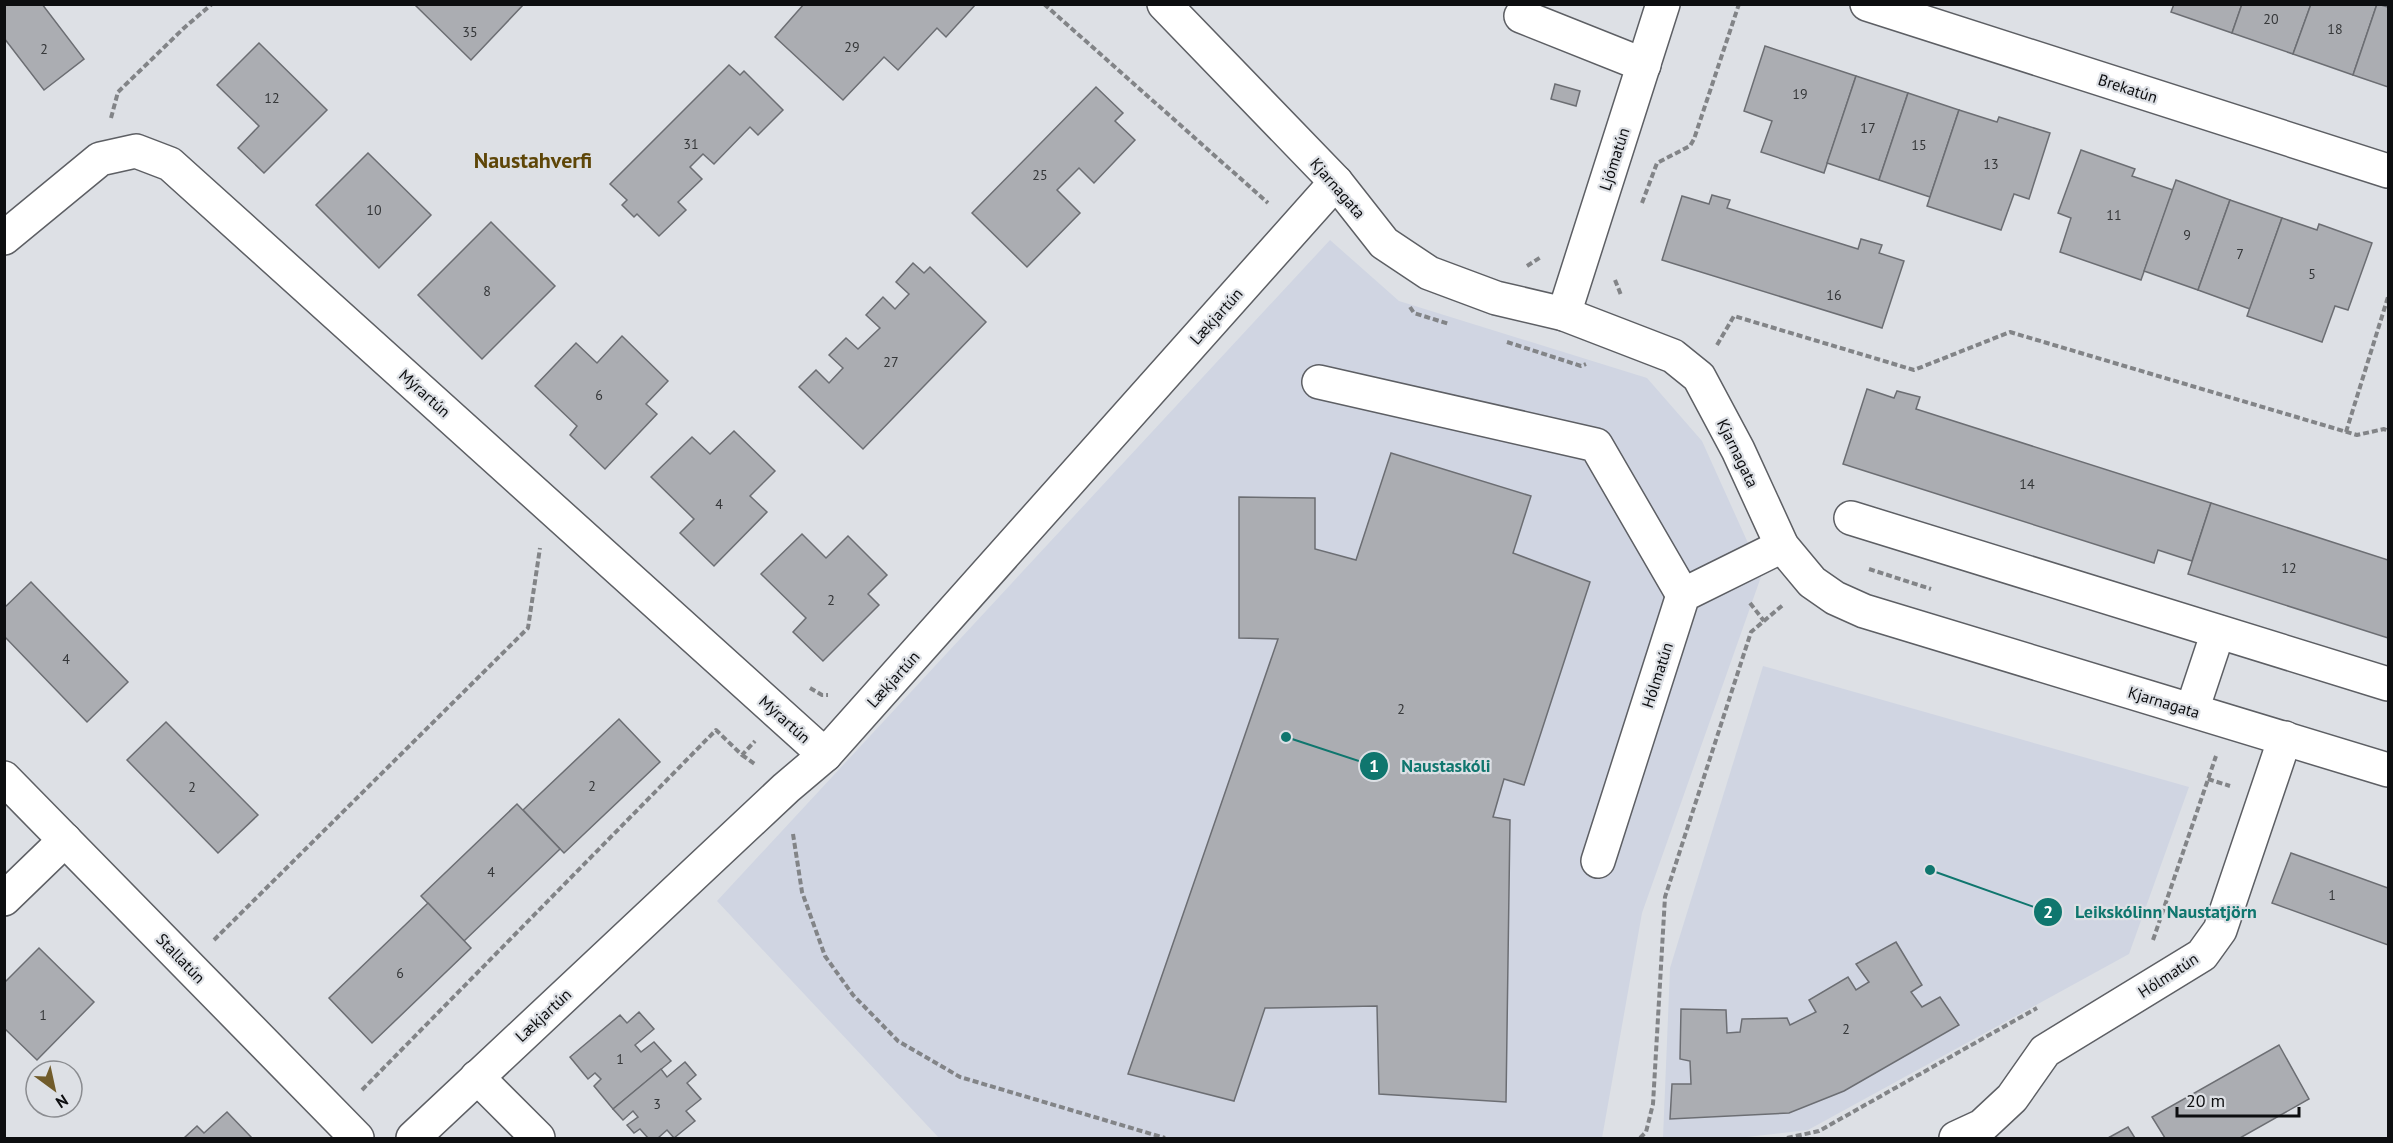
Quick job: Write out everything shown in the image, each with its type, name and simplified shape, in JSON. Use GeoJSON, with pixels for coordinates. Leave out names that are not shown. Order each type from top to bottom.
{"type":"FeatureCollection","features":[{"type":"Feature","properties":{"kind":"street","name":"Kjarnagata"},"geometry":{"type":"LineString","coordinates":[[1164,4],[1336,182],[1384,243],[1429,273],[1496,298],[1564,314],[1673,356],[1700,376],[1738,450],[1782,546],[1812,582],[1835,597],[1864,611],[2388,770]]}},
{"type":"Feature","properties":{"kind":"street","name":"Ljómatún"},"geometry":{"type":"LineString","coordinates":[[1564,314],[1663,4]]}},
{"type":"Feature","properties":{"kind":"street","name":"Brekatún"},"geometry":{"type":"LineString","coordinates":[[1867,4],[2388,171]]}},
{"type":"Feature","properties":{"kind":"street"},"geometry":{"type":"LineString","coordinates":[[1521,16],[1644,65]]}},
{"type":"Feature","properties":{"kind":"street","name":"Mýrartún"},"geometry":{"type":"LineString","coordinates":[[7,231],[100,159],[136,151],[170,164],[825,755]]}},
{"type":"Feature","properties":{"kind":"street","name":"Lækjartún"},"geometry":{"type":"LineString","coordinates":[[413,1138],[786,788],[825,755],[1336,182]]}},
{"type":"Feature","properties":{"kind":"street"},"geometry":{"type":"LineString","coordinates":[[1319,382],[1596,445],[1683,595],[1782,546]]}},
{"type":"Feature","properties":{"kind":"street"},"geometry":{"type":"LineString","coordinates":[[1851,518],[2388,684]]}},
{"type":"Feature","properties":{"kind":"street","name":"Hólmatún"},"geometry":{"type":"LineString","coordinates":[[1598,861],[1683,595]]}},
{"type":"Feature","properties":{"kind":"street"},"geometry":{"type":"LineString","coordinates":[[2192,710],[2218,632]]}},
{"type":"Feature","properties":{"kind":"street","name":"Hólmatún"},"geometry":{"type":"LineString","coordinates":[[1956,1138],[1982,1125],[2012,1098],[2045,1051],[2202,955],[2220,930],[2285,738]]}},
{"type":"Feature","properties":{"kind":"street","name":"Stallatún"},"geometry":{"type":"LineString","coordinates":[[4,778],[357,1138]]}},
{"type":"Feature","properties":{"kind":"street"},"geometry":{"type":"LineString","coordinates":[[4,899],[65,840]]}},
{"type":"Feature","properties":{"kind":"street"},"geometry":{"type":"LineString","coordinates":[[477,1077],[538,1138]]}},
{"type":"Feature","properties":{"kind":"path"},"geometry":{"type":"LineString","coordinates":[[100,159],[118,92],[212,4]]}},
{"type":"Feature","properties":{"kind":"path"},"geometry":{"type":"LineString","coordinates":[[1639,213],[1657,163],[1681,152],[1690,146],[1694,139],[1739,4]]}},
{"type":"Feature","properties":{"kind":"path"},"geometry":{"type":"LineString","coordinates":[[1616,281],[1620,270]]}},
{"type":"Feature","properties":{"kind":"path"},"geometry":{"type":"LineString","coordinates":[[2346,432],[2388,297]]}},
{"type":"Feature","properties":{"kind":"path"},"geometry":{"type":"LineString","coordinates":[[1700,376],[1734,316],[1914,370],[2010,332],[2346,432],[2358,435],[2384,429],[2388,431]]}},
{"type":"Feature","properties":{"kind":"path"},"geometry":{"type":"LineString","coordinates":[[188,966],[528,628],[546,503]]}},
{"type":"Feature","properties":{"kind":"path"},"geometry":{"type":"LineString","coordinates":[[1640,1138],[1646,1132],[1653,1104],[1665,897],[1751,632],[1812,582]]}},
{"type":"Feature","properties":{"kind":"path"},"geometry":{"type":"LineString","coordinates":[[2152,944],[2228,721]]}},
{"type":"Feature","properties":{"kind":"path"},"geometry":{"type":"LineString","coordinates":[[742,755],[786,788],[802,892],[825,956],[853,995],[898,1041],[960,1077],[1165,1138]]}},
{"type":"Feature","properties":{"kind":"path"},"geometry":{"type":"LineString","coordinates":[[1787,1138],[1819,1131],[2038,1008]]}},
{"type":"Feature","properties":{"kind":"shaded area"},"geometry":{"type":"Polygon","coordinates":[[[1330,240],[1399,301],[1647,378],[1702,441],[1762,574],[1642,913],[1602,1138],[939,1138],[717,901],[1330,240]]]}},
{"type":"Feature","properties":{"kind":"shaded area"},"geometry":{"type":"Polygon","coordinates":[[[1763,666],[2189,787],[2129,954],[1808,1130],[1738,1138],[1663,1138],[1670,968],[1763,666]]]}},
{"type":"Feature","properties":{"kind":"building"},"geometry":{"type":"Polygon","coordinates":[[[4,4],[42,4],[84,59],[44,90],[4,38],[4,4]]]}},
{"type":"Feature","properties":{"kind":"building"},"geometry":{"type":"Polygon","coordinates":[[[414,4],[524,4],[471,60],[414,4]]]}},
{"type":"Feature","properties":{"kind":"building"},"geometry":{"type":"Polygon","coordinates":[[[804,4],[976,4],[946,37],[937,28],[898,70],[884,57],[843,100],[775,37],[804,4]]]}},
{"type":"Feature","properties":{"kind":"building"},"geometry":{"type":"Polygon","coordinates":[[[2174,4],[2242,4],[2232,33],[2171,12],[2174,4]]]}},
{"type":"Feature","properties":{"kind":"building"},"geometry":{"type":"Polygon","coordinates":[[[2242,4],[2311,4],[2293,54],[2232,33],[2242,4]]]}},
{"type":"Feature","properties":{"kind":"building"},"geometry":{"type":"Polygon","coordinates":[[[2311,4],[2377,4],[2353,75],[2293,54],[2311,4]]]}},
{"type":"Feature","properties":{"kind":"building"},"geometry":{"type":"Polygon","coordinates":[[[2377,4],[2388,7],[2388,87],[2353,75],[2377,4]]]}},
{"type":"Feature","properties":{"kind":"building"},"geometry":{"type":"Polygon","coordinates":[[[259,43],[327,110],[264,173],[238,148],[259,126],[217,85],[259,43]]]}},
{"type":"Feature","properties":{"kind":"building"},"geometry":{"type":"Polygon","coordinates":[[[1765,46],[1856,76],[1824,173],[1761,152],[1772,121],[1744,111],[1765,46]]]}},
{"type":"Feature","properties":{"kind":"building"},"geometry":{"type":"Polygon","coordinates":[[[729,65],[740,75],[744,71],[783,110],[758,135],[750,127],[714,164],[703,154],[690,167],[702,179],[678,202],[686,210],[659,236],[637,214],[634,217],[622,205],[627,200],[610,184],[729,65]]]}},
{"type":"Feature","properties":{"kind":"building"},"geometry":{"type":"Polygon","coordinates":[[[1856,76],[1908,93],[1879,180],[1827,163],[1856,76]]]}},
{"type":"Feature","properties":{"kind":"building"},"geometry":{"type":"Polygon","coordinates":[[[1555,84],[1580,91],[1576,106],[1551,99],[1555,84]]]}},
{"type":"Feature","properties":{"kind":"building"},"geometry":{"type":"Polygon","coordinates":[[[1096,87],[1123,113],[1115,121],[1135,140],[1094,183],[1079,168],[1057,190],[1080,213],[1027,267],[972,213],[1096,87]]]}},
{"type":"Feature","properties":{"kind":"building"},"geometry":{"type":"Polygon","coordinates":[[[1908,93],[1959,110],[1930,197],[1879,180],[1908,93]]]}},
{"type":"Feature","properties":{"kind":"building"},"geometry":{"type":"Polygon","coordinates":[[[1959,110],[1997,122],[1999,117],[2050,133],[2029,199],[2014,194],[2001,230],[1927,206],[1959,110]]]}},
{"type":"Feature","properties":{"kind":"building"},"geometry":{"type":"Polygon","coordinates":[[[2081,150],[2135,169],[2132,176],[2173,190],[2141,280],[2060,252],[2071,218],[2058,213],[2081,150]]]}},
{"type":"Feature","properties":{"kind":"building"},"geometry":{"type":"Polygon","coordinates":[[[368,153],[431,215],[379,268],[316,205],[368,153]]]}},
{"type":"Feature","properties":{"kind":"building"},"geometry":{"type":"Polygon","coordinates":[[[2176,180],[2230,200],[2198,290],[2144,271],[2176,180]]]}},
{"type":"Feature","properties":{"kind":"building"},"geometry":{"type":"Polygon","coordinates":[[[1712,195],[1730,200],[1727,208],[1858,249],[1861,239],[1882,245],[1879,253],[1904,261],[1882,328],[1662,260],[1682,196],[1709,204],[1712,195]]]}},
{"type":"Feature","properties":{"kind":"building"},"geometry":{"type":"Polygon","coordinates":[[[2230,200],[2282,218],[2250,309],[2198,290],[2230,200]]]}},
{"type":"Feature","properties":{"kind":"building"},"geometry":{"type":"Polygon","coordinates":[[[2282,218],[2317,230],[2319,224],[2372,243],[2348,310],[2335,306],[2322,342],[2247,316],[2282,218]]]}},
{"type":"Feature","properties":{"kind":"building"},"geometry":{"type":"Polygon","coordinates":[[[491,222],[555,286],[482,359],[418,295],[491,222]]]}},
{"type":"Feature","properties":{"kind":"building"},"geometry":{"type":"Polygon","coordinates":[[[913,263],[924,273],[930,267],[986,322],[863,449],[799,387],[816,370],[829,383],[843,368],[829,355],[846,338],[858,349],[880,328],[866,315],[883,297],[895,309],[909,294],[896,282],[913,263]]]}},
{"type":"Feature","properties":{"kind":"building"},"geometry":{"type":"Polygon","coordinates":[[[622,336],[668,381],[646,404],[657,414],[605,469],[570,435],[577,426],[535,386],[576,343],[597,363],[622,336]]]}},
{"type":"Feature","properties":{"kind":"building"},"geometry":{"type":"Polygon","coordinates":[[[1867,389],[1894,398],[1897,391],[1920,397],[1916,409],[2211,503],[2192,561],[2158,550],[2154,563],[1843,464],[1867,389]]]}},
{"type":"Feature","properties":{"kind":"building"},"geometry":{"type":"Polygon","coordinates":[[[734,431],[775,471],[750,496],[767,512],[714,566],[680,533],[694,519],[651,477],[692,437],[710,454],[734,431]]]}},
{"type":"Feature","properties":{"kind":"building"},"geometry":{"type":"Polygon","coordinates":[[[1391,453],[1531,496],[1513,553],[1590,582],[1524,785],[1504,779],[1493,817],[1510,820],[1506,1102],[1379,1094],[1377,1006],[1265,1008],[1234,1101],[1128,1074],[1278,639],[1239,638],[1239,497],[1315,498],[1315,549],[1356,560],[1391,453]]]}},
{"type":"Feature","properties":{"kind":"building"},"geometry":{"type":"Polygon","coordinates":[[[2211,503],[2388,560],[2388,638],[2188,574],[2211,503]]]}},
{"type":"Feature","properties":{"kind":"building"},"geometry":{"type":"Polygon","coordinates":[[[802,534],[826,558],[848,536],[887,575],[868,594],[879,605],[823,661],[793,632],[806,618],[761,574],[802,534]]]}},
{"type":"Feature","properties":{"kind":"building"},"geometry":{"type":"Polygon","coordinates":[[[31,582],[128,682],[87,722],[4,636],[4,608],[31,582]]]}},
{"type":"Feature","properties":{"kind":"building"},"geometry":{"type":"Polygon","coordinates":[[[619,719],[660,762],[564,853],[523,810],[619,719]]]}},
{"type":"Feature","properties":{"kind":"building"},"geometry":{"type":"Polygon","coordinates":[[[166,722],[258,815],[218,853],[127,760],[166,722]]]}},
{"type":"Feature","properties":{"kind":"building"},"geometry":{"type":"Polygon","coordinates":[[[517,804],[560,849],[464,941],[421,896],[517,804]]]}},
{"type":"Feature","properties":{"kind":"building"},"geometry":{"type":"Polygon","coordinates":[[[2291,853],[2388,888],[2388,945],[2272,903],[2291,853]]]}},
{"type":"Feature","properties":{"kind":"building"},"geometry":{"type":"Polygon","coordinates":[[[428,903],[471,948],[372,1043],[329,998],[428,903]]]}},
{"type":"Feature","properties":{"kind":"building"},"geometry":{"type":"Polygon","coordinates":[[[1896,942],[1922,985],[1911,992],[1922,1007],[1940,997],[1959,1025],[1844,1091],[1789,1113],[1670,1119],[1672,1084],[1691,1084],[1690,1061],[1680,1059],[1681,1009],[1726,1010],[1727,1033],[1740,1032],[1742,1019],[1787,1018],[1790,1025],[1816,1012],[1809,1000],[1848,977],[1856,990],[1869,982],[1856,964],[1896,942]]]}},
{"type":"Feature","properties":{"kind":"building"},"geometry":{"type":"Polygon","coordinates":[[[39,948],[94,1002],[36,1059],[4,1028],[4,983],[39,948]]]}},
{"type":"Feature","properties":{"kind":"building"},"geometry":{"type":"Polygon","coordinates":[[[639,1012],[654,1029],[635,1045],[641,1052],[654,1042],[671,1061],[613,1109],[594,1086],[601,1079],[595,1073],[588,1079],[570,1057],[620,1015],[627,1023],[639,1012]]]}},
{"type":"Feature","properties":{"kind":"building"},"geometry":{"type":"Polygon","coordinates":[[[2279,1045],[2309,1099],[2240,1138],[2165,1138],[2152,1117],[2279,1045]]]}},
{"type":"Feature","properties":{"kind":"building"},"geometry":{"type":"Polygon","coordinates":[[[685,1062],[696,1075],[687,1083],[701,1099],[686,1111],[695,1121],[674,1138],[667,1130],[658,1138],[648,1138],[640,1129],[634,1133],[627,1125],[638,1117],[633,1111],[623,1120],[613,1109],[661,1069],[667,1077],[685,1062]]]}},
{"type":"Feature","properties":{"kind":"building"},"geometry":{"type":"Polygon","coordinates":[[[227,1112],[252,1138],[184,1138],[197,1126],[204,1133],[227,1112]]]}},
{"type":"Feature","properties":{"kind":"building"},"geometry":{"type":"Polygon","coordinates":[[[2128,1127],[2135,1138],[2108,1138],[2128,1127]]]}},
{"type":"Feature","properties":{"kind":"place","name":"Naustaskóli"},"geometry":{"type":"Point","coordinates":[1286,737]}},
{"type":"Feature","properties":{"kind":"place","name":"Leikskólinn Naustatjörn"},"geometry":{"type":"Point","coordinates":[1930,870]}},
{"type":"Feature","properties":{"kind":"district","name":"Naustahverfi"},"geometry":{"type":"Point","coordinates":[533,160]}}]}
